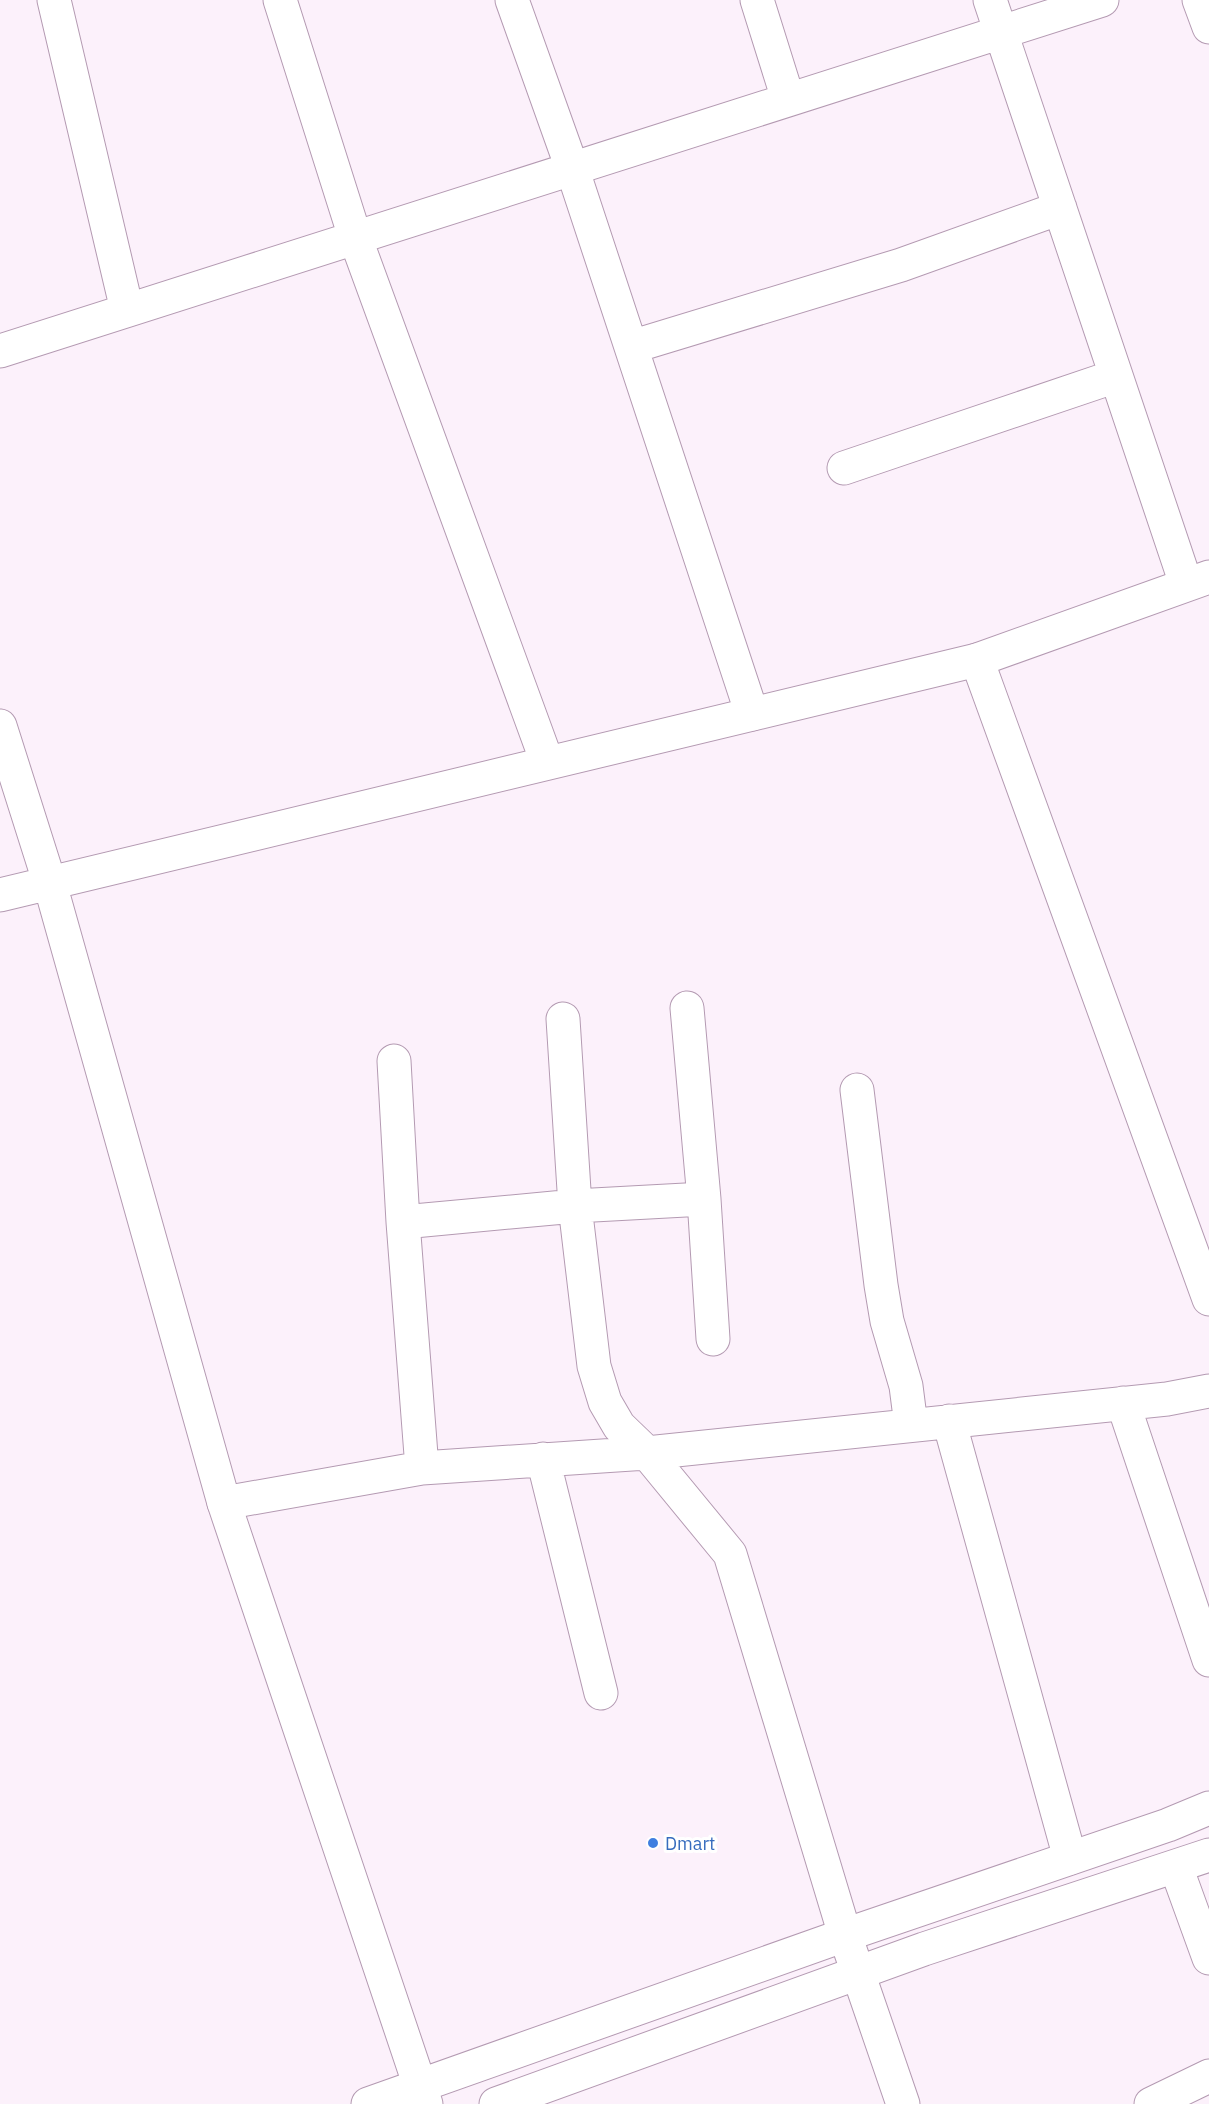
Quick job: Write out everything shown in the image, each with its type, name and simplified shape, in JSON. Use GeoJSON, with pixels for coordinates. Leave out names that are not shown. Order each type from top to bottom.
{"type":"FeatureCollection","features":[{"type":"Feature","properties":{"kind":"street"},"geometry":{"type":"LineString","coordinates":[[54,0],[127,310]]}},
{"type":"Feature","properties":{"kind":"street"},"geometry":{"type":"LineString","coordinates":[[280,0],[355,237],[547,762]]}},
{"type":"Feature","properties":{"kind":"street"},"geometry":{"type":"LineString","coordinates":[[512,0],[572,168],[752,714]]}},
{"type":"Feature","properties":{"kind":"street"},"geometry":{"type":"LineString","coordinates":[[757,0],[788,99]]}},
{"type":"Feature","properties":{"kind":"street"},"geometry":{"type":"LineString","coordinates":[[0,895],[977,660],[1197,580],[1116,376],[990,0]]}},
{"type":"Feature","properties":{"kind":"street"},"geometry":{"type":"LineString","coordinates":[[0,351],[788,99],[1002,34],[1102,0]]}},
{"type":"Feature","properties":{"kind":"street"},"geometry":{"type":"LineString","coordinates":[[1199,0],[1209,27]]}},
{"type":"Feature","properties":{"kind":"street"},"geometry":{"type":"LineString","coordinates":[[631,347],[901,265],[1060,208]]}},
{"type":"Feature","properties":{"kind":"street"},"geometry":{"type":"LineString","coordinates":[[844,468],[1116,376]]}},
{"type":"Feature","properties":{"kind":"street"},"geometry":{"type":"LineString","coordinates":[[977,660],[1209,1299]]}},
{"type":"Feature","properties":{"kind":"street"},"geometry":{"type":"LineString","coordinates":[[0,726],[50,884],[224,1503],[422,2095]]}},
{"type":"Feature","properties":{"kind":"street"},"geometry":{"type":"LineString","coordinates":[[687,1008],[704,1199],[713,1339]]}},
{"type":"Feature","properties":{"kind":"street"},"geometry":{"type":"LineString","coordinates":[[563,1019],[575,1206],[594,1366],[605,1402],[619,1426],[647,1453],[730,1554],[845,1935],[903,2104]]}},
{"type":"Feature","properties":{"kind":"street"},"geometry":{"type":"LineString","coordinates":[[394,1061],[403,1222],[422,1468]]}},
{"type":"Feature","properties":{"kind":"street"},"geometry":{"type":"LineString","coordinates":[[857,1090],[884,1304],[906,1386],[911,1425]]}},
{"type":"Feature","properties":{"kind":"street"},"geometry":{"type":"LineString","coordinates":[[403,1222],[575,1206],[704,1199]]}},
{"type":"Feature","properties":{"kind":"street"},"geometry":{"type":"LineString","coordinates":[[224,1503],[422,1468],[647,1453],[1167,1399],[1209,1391]]}},
{"type":"Feature","properties":{"kind":"street"},"geometry":{"type":"LineString","coordinates":[[1123,1403],[1209,1660]]}},
{"type":"Feature","properties":{"kind":"street"},"geometry":{"type":"LineString","coordinates":[[949,1421],[1070,1858]]}},
{"type":"Feature","properties":{"kind":"street"},"geometry":{"type":"LineString","coordinates":[[543,1459],[601,1693]]}},
{"type":"Feature","properties":{"kind":"street"},"geometry":{"type":"LineString","coordinates":[[368,2104],[422,2095],[845,1935],[1209,1808]]}},
{"type":"Feature","properties":{"kind":"street"},"geometry":{"type":"LineString","coordinates":[[496,2104],[924,1949],[1209,1855]]}},
{"type":"Feature","properties":{"kind":"street"},"geometry":{"type":"LineString","coordinates":[[1176,1867],[1209,1958]]}},
{"type":"Feature","properties":{"kind":"street"},"geometry":{"type":"LineString","coordinates":[[1151,2104],[1209,2076]]}},
{"type":"Feature","properties":{"kind":"place","name":"Dmart"},"geometry":{"type":"Point","coordinates":[653,1843]}}]}
